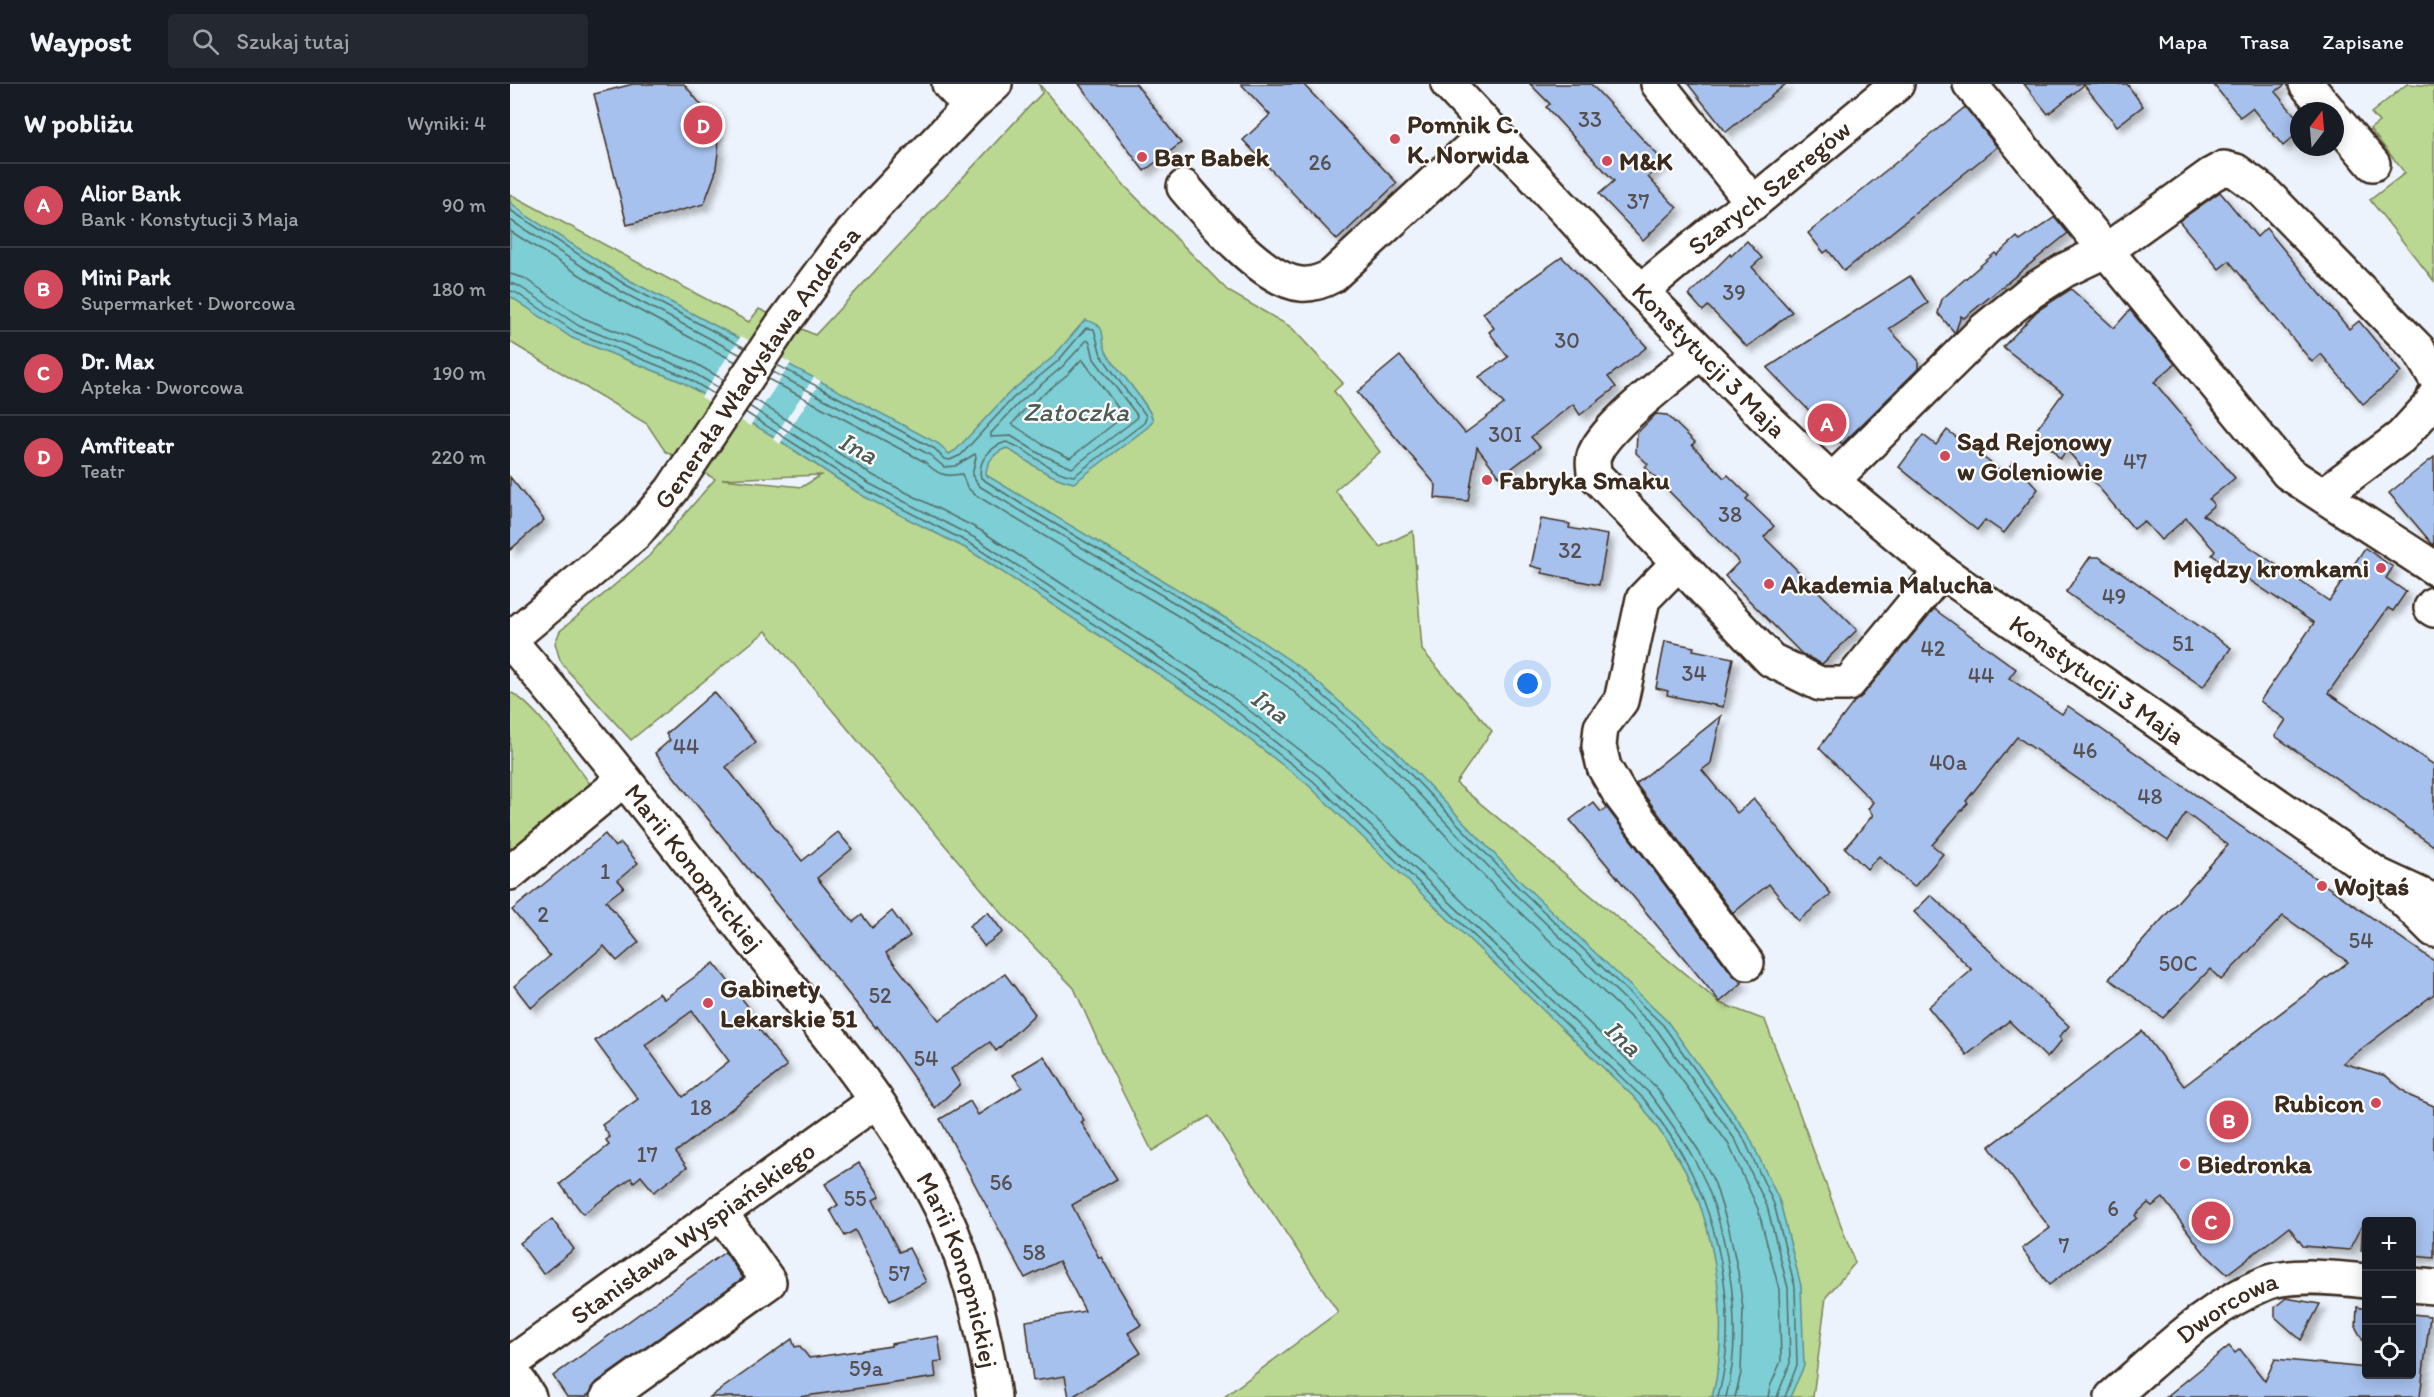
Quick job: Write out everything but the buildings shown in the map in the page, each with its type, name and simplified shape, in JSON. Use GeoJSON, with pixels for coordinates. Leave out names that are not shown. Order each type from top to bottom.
{"type":"FeatureCollection","features":[{"type":"Feature","properties":{"kind":"street","name":"Generała Władysława Andersa"},"geometry":{"type":"LineString","coordinates":[[510,640],[636,533],[672,490],[782,326],[838,249],[875,206],[959,95],[994,84]]}},
{"type":"Feature","properties":{"kind":"street","name":"Konstytucji 3 Maja"},"geometry":{"type":"LineString","coordinates":[[1448,84],[1700,352],[1832,481],[1941,571],[2378,875],[2434,902]]}},
{"type":"Feature","properties":{"kind":"street"},"geometry":{"type":"LineString","coordinates":[[1658,84],[1753,203]]}},
{"type":"Feature","properties":{"kind":"street","name":"Szarych Szeregów"},"geometry":{"type":"LineString","coordinates":[[1641,291],[1722,224],[1753,203],[1897,84]]}},
{"type":"Feature","properties":{"kind":"street"},"geometry":{"type":"LineString","coordinates":[[1970,84],[2288,473],[2434,568]]}},
{"type":"Feature","properties":{"kind":"street"},"geometry":{"type":"LineString","coordinates":[[2306,84],[2321,102]]}},
{"type":"Feature","properties":{"kind":"street"},"geometry":{"type":"LineString","coordinates":[[1184,187],[1222,231],[1261,264],[1288,282],[1313,284],[1332,276],[1491,129]]}},
{"type":"Feature","properties":{"kind":"street"},"geometry":{"type":"LineString","coordinates":[[2344,129],[2373,164]]}},
{"type":"Feature","properties":{"kind":"street"},"geometry":{"type":"LineString","coordinates":[[1832,481],[1985,329],[2032,291],[2065,270],[2107,250],[2211,174],[2224,168],[2236,171],[2262,190],[2418,349],[2434,375]]}},
{"type":"Feature","properties":{"kind":"street"},"geometry":{"type":"LineString","coordinates":[[1700,352],[1619,422],[1601,442],[1593,457],[1594,474],[1771,660],[1820,684],[1848,684],[1941,571]]}},
{"type":"Feature","properties":{"kind":"street"},"geometry":{"type":"LineString","coordinates":[[2323,495],[2401,437],[2433,403],[2434,397]]}},
{"type":"Feature","properties":{"kind":"street"},"geometry":{"type":"LineString","coordinates":[[1678,562],[1643,599],[1621,700],[1601,727],[1599,746],[1604,767],[1619,793],[1747,963]]}},
{"type":"Feature","properties":{"kind":"street"},"geometry":{"type":"LineString","coordinates":[[2434,604],[2431,608],[2434,610]]}},
{"type":"Feature","properties":{"kind":"street","name":"Marii Konopnickiej"},"geometry":{"type":"LineString","coordinates":[[510,640],[624,779],[876,1101],[932,1188],[954,1236],[976,1301],[994,1397]]}},
{"type":"Feature","properties":{"kind":"street"},"geometry":{"type":"LineString","coordinates":[[510,873],[624,779]]}},
{"type":"Feature","properties":{"kind":"street","name":"Konstytucji 3 Maja"},"geometry":{"type":"LineString","coordinates":[[2378,875],[2434,930]]}},
{"type":"Feature","properties":{"kind":"street","name":"Stanisława Wyspiańskiego"},"geometry":{"type":"LineString","coordinates":[[510,1366],[876,1101]]}},
{"type":"Feature","properties":{"kind":"street"},"geometry":{"type":"LineString","coordinates":[[609,1397],[769,1282],[720,1212]]}},
{"type":"Feature","properties":{"kind":"street","name":"Dworcowa"},"geometry":{"type":"LineString","coordinates":[[2112,1397],[2210,1314],[2267,1283],[2297,1278],[2362,1281]]}},
{"type":"Feature","properties":{"kind":"street"},"geometry":{"type":"LineString","coordinates":[[2416,1285],[2434,1287]]}},
{"type":"Feature","properties":{"kind":"street"},"geometry":{"type":"LineString","coordinates":[[510,1366],[529,1397]]}},
{"type":"Feature","properties":{"kind":"green space"},"geometry":{"type":"Polygon","coordinates":[[[1039,84],[1125,186],[1228,291],[1291,327],[1343,383],[1334,391],[1380,452],[1335,490],[1380,547],[1413,531],[1422,650],[1492,731],[1456,783],[1720,1003],[1765,1020],[1855,1263],[1826,1297],[1813,1397],[1224,1397],[1338,1312],[1209,1116],[1152,1151],[1104,1055],[1074,988],[1005,917],[766,631],[631,740],[560,660],[555,643],[560,631],[649,556],[715,479],[665,451],[647,424],[510,342],[510,194],[749,322],[759,309],[815,335],[1042,93],[1039,84]],[[821,475],[722,479],[802,487],[821,475]]]}},
{"type":"Feature","properties":{"kind":"green space"},"geometry":{"type":"Polygon","coordinates":[[[2407,84],[2434,86],[2434,281],[2370,200],[2405,173],[2370,129],[2379,122],[2371,113],[2407,84]]]}},
{"type":"Feature","properties":{"kind":"green space"},"geometry":{"type":"Polygon","coordinates":[[[510,692],[531,708],[591,785],[510,852],[510,692]]]}},
{"type":"Feature","properties":{"kind":"water"},"geometry":{"type":"Polygon","coordinates":[[[510,202],[527,216],[629,280],[939,444],[949,454],[956,450],[1009,393],[1053,357],[1085,320],[1098,326],[1101,329],[1108,355],[1151,414],[1153,420],[1148,427],[1074,483],[1047,473],[1007,448],[992,458],[986,475],[1237,625],[1301,668],[1395,750],[1522,883],[1667,1021],[1748,1134],[1780,1202],[1801,1286],[1804,1366],[1790,1397],[1712,1397],[1718,1370],[1720,1308],[1711,1244],[1692,1185],[1679,1160],[1640,1103],[1307,784],[1204,704],[967,549],[863,496],[771,435],[682,382],[572,338],[510,296],[510,202]]]}},
{"type":"Feature","properties":{"kind":"pier"},"geometry":{"type":"Polygon","coordinates":[[[741,336],[791,363],[750,426],[701,397],[741,336]]]}},
{"type":"Feature","properties":{"kind":"pier"},"geometry":{"type":"Polygon","coordinates":[[[814,377],[821,381],[780,444],[773,439],[814,377]]]}},
{"type":"Feature","properties":{"kind":"place","name":"Amfiteatr"},"geometry":{"type":"Point","coordinates":[703,125]}},
{"type":"Feature","properties":{"kind":"place","name":"Pomnik C. K. Norwida"},"geometry":{"type":"Point","coordinates":[1395,139]}},
{"type":"Feature","properties":{"kind":"place","name":"Bar Babek"},"geometry":{"type":"Point","coordinates":[1142,157]}},
{"type":"Feature","properties":{"kind":"place","name":"M&K"},"geometry":{"type":"Point","coordinates":[1607,161]}},
{"type":"Feature","properties":{"kind":"place","name":"Alior Bank"},"geometry":{"type":"Point","coordinates":[1827,423]}},
{"type":"Feature","properties":{"kind":"place","name":"Sąd Rejonowy w Goleniowie"},"geometry":{"type":"Point","coordinates":[1945,456]}},
{"type":"Feature","properties":{"kind":"place","name":"Fabryka Smaku"},"geometry":{"type":"Point","coordinates":[1487,480]}},
{"type":"Feature","properties":{"kind":"place","name":"Między kromkami"},"geometry":{"type":"Point","coordinates":[2381,568]}},
{"type":"Feature","properties":{"kind":"place","name":"Akademia Malucha"},"geometry":{"type":"Point","coordinates":[1769,584]}},
{"type":"Feature","properties":{"kind":"place","name":"Wojtaś"},"geometry":{"type":"Point","coordinates":[2322,886]}},
{"type":"Feature","properties":{"kind":"place","name":"Gabinety Lekarskie 51"},"geometry":{"type":"Point","coordinates":[708,1003]}},
{"type":"Feature","properties":{"kind":"place","name":"Rubicon"},"geometry":{"type":"Point","coordinates":[2376,1103]}},
{"type":"Feature","properties":{"kind":"place","name":"Mini Park"},"geometry":{"type":"Point","coordinates":[2229,1120]}},
{"type":"Feature","properties":{"kind":"place","name":"Biedronka"},"geometry":{"type":"Point","coordinates":[2185,1164]}},
{"type":"Feature","properties":{"kind":"place","name":"Dr. Max"},"geometry":{"type":"Point","coordinates":[2211,1221]}},
{"type":"Feature","properties":{"kind":"water label","name":"Zatoczka"},"geometry":{"type":"Point","coordinates":[1076,412]}},
{"type":"Feature","properties":{"kind":"water label","name":"Ina"},"geometry":{"type":"Point","coordinates":[858,448]}},
{"type":"Feature","properties":{"kind":"water label","name":"Ina"},"geometry":{"type":"Point","coordinates":[1270,706]}},
{"type":"Feature","properties":{"kind":"water label","name":"Ina"},"geometry":{"type":"Point","coordinates":[1623,1038]}}]}
